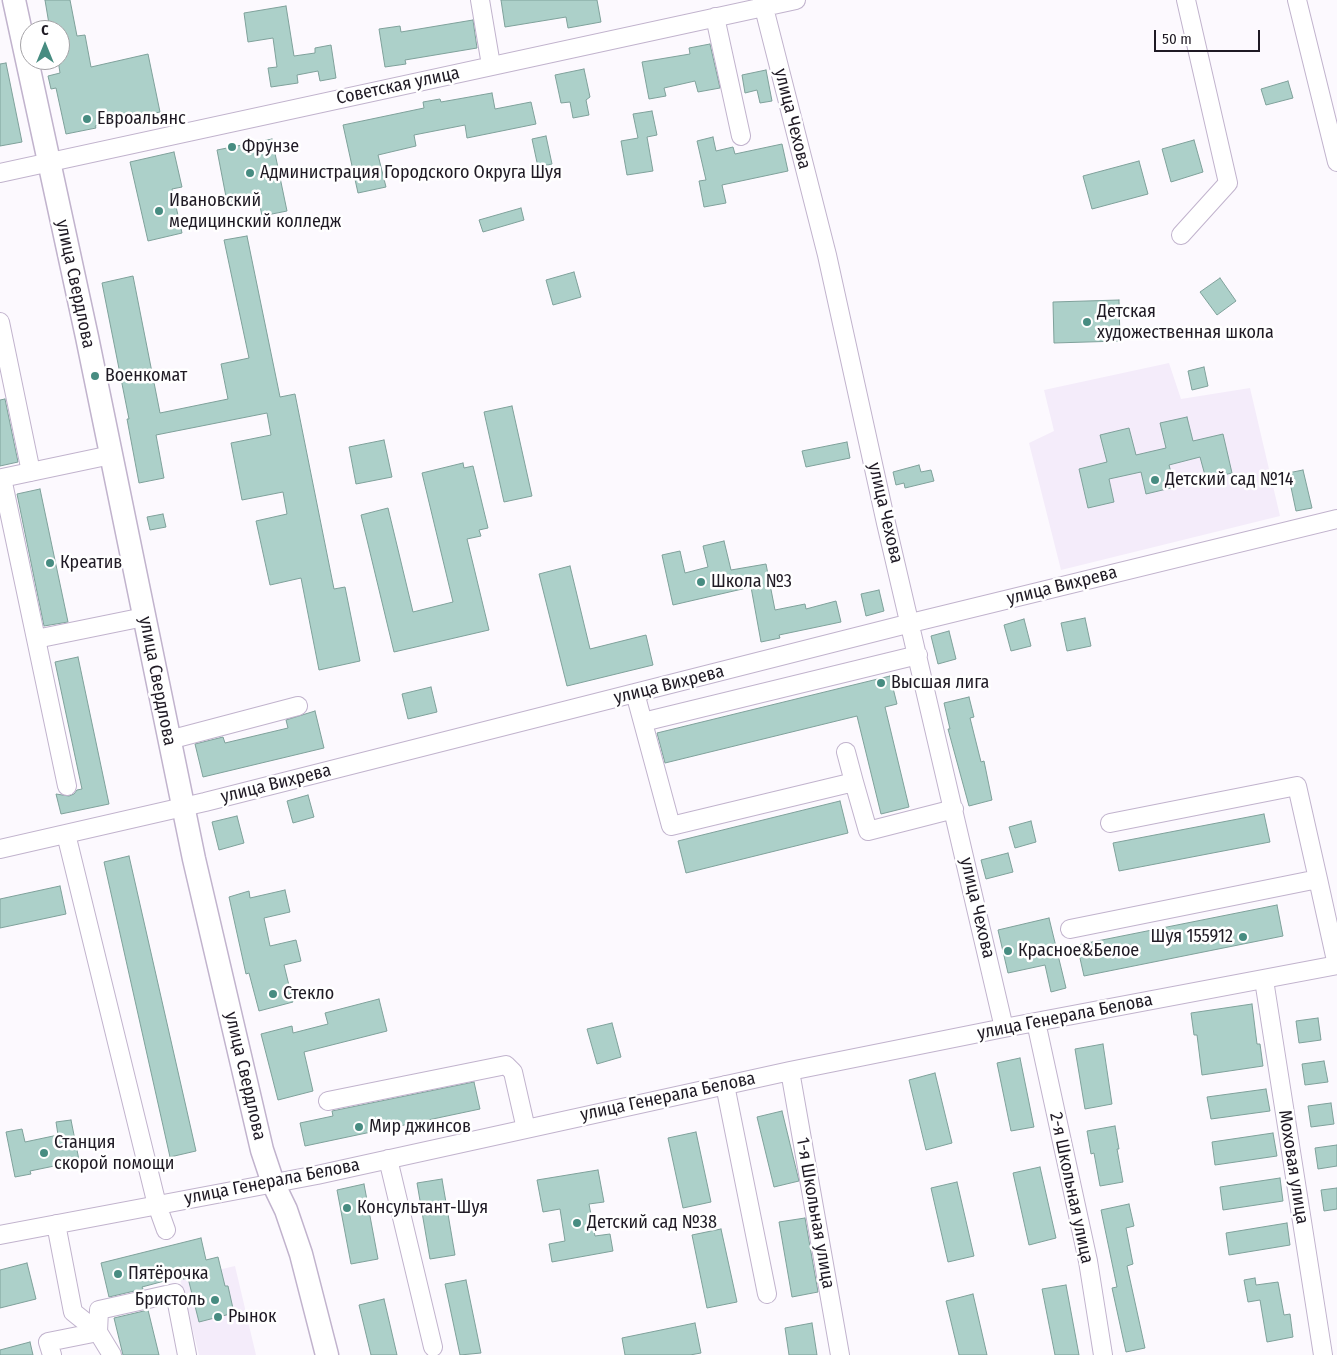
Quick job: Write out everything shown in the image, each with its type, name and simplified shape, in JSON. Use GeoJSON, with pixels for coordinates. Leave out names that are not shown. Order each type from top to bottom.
{"type":"FeatureCollection","features":[{"type":"Feature","properties":{"kind":"main road","name":"улица Свердлова"},"geometry":{"type":"LineString","coordinates":[[14,0],[87,336],[182,808],[262,1150],[301,1254],[328,1355]]}},
{"type":"Feature","properties":{"kind":"street"},"geometry":{"type":"LineString","coordinates":[[480,0],[491,66]]}},
{"type":"Feature","properties":{"kind":"street","name":"Советская улица"},"geometry":{"type":"LineString","coordinates":[[0,172],[715,17],[763,3],[796,0]]}},
{"type":"Feature","properties":{"kind":"street"},"geometry":{"type":"LineString","coordinates":[[1181,235],[1228,183],[1186,0]]}},
{"type":"Feature","properties":{"kind":"street"},"geometry":{"type":"LineString","coordinates":[[1297,0],[1337,162]]}},
{"type":"Feature","properties":{"kind":"street","name":"улица Чехова"},"geometry":{"type":"LineString","coordinates":[[763,3],[827,255],[886,523],[911,623],[1004,1028]]}},
{"type":"Feature","properties":{"kind":"street"},"geometry":{"type":"LineString","coordinates":[[715,17],[741,136]]}},
{"type":"Feature","properties":{"kind":"street"},"geometry":{"type":"LineString","coordinates":[[0,322],[31,472]]}},
{"type":"Feature","properties":{"kind":"street"},"geometry":{"type":"LineString","coordinates":[[67,786],[1,478],[111,455]]}},
{"type":"Feature","properties":{"kind":"street","name":"улица Вихрева"},"geometry":{"type":"LineString","coordinates":[[0,849],[182,808],[911,623],[1337,519]]}},
{"type":"Feature","properties":{"kind":"street"},"geometry":{"type":"LineString","coordinates":[[36,639],[144,617]]}},
{"type":"Feature","properties":{"kind":"street"},"geometry":{"type":"LineString","coordinates":[[643,722],[918,655]]}},
{"type":"Feature","properties":{"kind":"street"},"geometry":{"type":"LineString","coordinates":[[635,693],[671,826],[854,782]]}},
{"type":"Feature","properties":{"kind":"street"},"geometry":{"type":"LineString","coordinates":[[169,740],[298,706]]}},
{"type":"Feature","properties":{"kind":"street"},"geometry":{"type":"LineString","coordinates":[[846,752],[868,831],[954,809]]}},
{"type":"Feature","properties":{"kind":"street"},"geometry":{"type":"LineString","coordinates":[[1110,823],[1297,786],[1337,965]]}},
{"type":"Feature","properties":{"kind":"street"},"geometry":{"type":"LineString","coordinates":[[66,834],[157,1205],[166,1230]]}},
{"type":"Feature","properties":{"kind":"street"},"geometry":{"type":"LineString","coordinates":[[1070,929],[1318,879]]}},
{"type":"Feature","properties":{"kind":"street","name":"улица Генерала Белова"},"geometry":{"type":"LineString","coordinates":[[0,1233],[157,1205],[388,1159],[790,1071],[1004,1028],[1337,965]]}},
{"type":"Feature","properties":{"kind":"street","name":"Моховая улица"},"geometry":{"type":"LineString","coordinates":[[1264,980],[1323,1355]]}},
{"type":"Feature","properties":{"kind":"street","name":"2-я Школьная улица"},"geometry":{"type":"LineString","coordinates":[[1036,1022],[1088,1261],[1103,1355]]}},
{"type":"Feature","properties":{"kind":"street"},"geometry":{"type":"LineString","coordinates":[[328,1101],[506,1066],[513,1072],[526,1129]]}},
{"type":"Feature","properties":{"kind":"street","name":"1-я Школьная улица"},"geometry":{"type":"LineString","coordinates":[[790,1071],[840,1355]]}},
{"type":"Feature","properties":{"kind":"street"},"geometry":{"type":"LineString","coordinates":[[725,1085],[767,1294]]}},
{"type":"Feature","properties":{"kind":"street"},"geometry":{"type":"LineString","coordinates":[[388,1159],[433,1347]]}},
{"type":"Feature","properties":{"kind":"street"},"geometry":{"type":"LineString","coordinates":[[56,1224],[73,1312],[98,1332],[112,1355]]}},
{"type":"Feature","properties":{"kind":"street"},"geometry":{"type":"LineString","coordinates":[[98,1332],[99,1310],[175,1293],[187,1355]]}},
{"type":"Feature","properties":{"kind":"street"},"geometry":{"type":"LineString","coordinates":[[52,1355],[48,1342],[98,1332]]}},
{"type":"Feature","properties":{"kind":"shaded area","name":"Детский сад №14"},"geometry":{"type":"Polygon","coordinates":[[[1169,363],[1181,399],[1250,388],[1280,516],[1061,570],[1029,443],[1054,431],[1044,390],[1169,363]]]}},
{"type":"Feature","properties":{"kind":"shaded area","name":"Рынок"},"geometry":{"type":"Polygon","coordinates":[[[235,1266],[256,1355],[199,1355],[180,1279],[235,1266]]]}},
{"type":"Feature","properties":{"kind":"building"},"geometry":{"type":"Polygon","coordinates":[[[45,0],[70,0],[77,36],[85,35],[91,67],[148,54],[160,112],[66,134],[56,88],[51,89],[48,76],[60,73],[60,70],[70,70],[70,20],[48,20],[45,0]]]}},
{"type":"Feature","properties":{"kind":"building"},"geometry":{"type":"Polygon","coordinates":[[[501,0],[597,0],[601,22],[568,28],[566,17],[505,27],[501,0]]]}},
{"type":"Feature","properties":{"kind":"building"},"geometry":{"type":"Polygon","coordinates":[[[286,6],[294,56],[315,53],[315,48],[331,45],[336,78],[320,81],[318,71],[297,75],[298,83],[271,87],[268,68],[277,67],[273,38],[248,42],[244,13],[286,6]]]}},
{"type":"Feature","properties":{"kind":"building"},"geometry":{"type":"Polygon","coordinates":[[[473,20],[477,48],[405,60],[406,64],[385,67],[379,29],[400,26],[401,32],[473,20]]]}},
{"type":"Feature","properties":{"kind":"building"},"geometry":{"type":"Polygon","coordinates":[[[710,44],[720,88],[698,92],[695,81],[664,88],[666,96],[649,99],[642,62],[690,54],[689,48],[710,44]]]}},
{"type":"Feature","properties":{"kind":"building"},"geometry":{"type":"Polygon","coordinates":[[[6,63],[22,142],[0,146],[0,64],[6,63]]]}},
{"type":"Feature","properties":{"kind":"building"},"geometry":{"type":"Polygon","coordinates":[[[584,69],[590,97],[586,100],[589,115],[573,118],[570,102],[561,103],[555,75],[584,69]]]}},
{"type":"Feature","properties":{"kind":"building"},"geometry":{"type":"Polygon","coordinates":[[[766,70],[772,101],[760,103],[757,90],[745,93],[742,75],[766,70]]]}},
{"type":"Feature","properties":{"kind":"building"},"geometry":{"type":"Polygon","coordinates":[[[1288,81],[1293,98],[1266,105],[1261,89],[1288,81]]]}},
{"type":"Feature","properties":{"kind":"building"},"geometry":{"type":"Polygon","coordinates":[[[492,93],[495,109],[531,102],[536,124],[467,138],[465,125],[414,135],[416,146],[378,155],[386,187],[358,193],[343,125],[424,108],[423,102],[440,99],[441,102],[492,93]]]}},
{"type":"Feature","properties":{"kind":"building"},"geometry":{"type":"Polygon","coordinates":[[[652,111],[657,135],[647,137],[653,171],[627,175],[621,141],[638,138],[633,114],[652,111]]]}},
{"type":"Feature","properties":{"kind":"building"},"geometry":{"type":"Polygon","coordinates":[[[546,136],[552,164],[538,167],[532,139],[546,136]]]}},
{"type":"Feature","properties":{"kind":"building"},"geometry":{"type":"Polygon","coordinates":[[[713,137],[716,151],[733,147],[735,154],[782,144],[788,171],[722,185],[726,203],[704,207],[699,181],[706,180],[697,141],[713,137]]]}},
{"type":"Feature","properties":{"kind":"building","name":"Администрация Городского Округа Шуя"},"geometry":{"type":"Polygon","coordinates":[[[272,139],[287,211],[262,216],[258,196],[227,202],[217,150],[272,139]]]}},
{"type":"Feature","properties":{"kind":"building"},"geometry":{"type":"Polygon","coordinates":[[[1194,140],[1203,172],[1171,182],[1162,149],[1194,140]]]}},
{"type":"Feature","properties":{"kind":"building","name":"Ивановский медицинский колледж"},"geometry":{"type":"Polygon","coordinates":[[[174,152],[182,187],[172,189],[182,233],[148,241],[130,162],[174,152]]]}},
{"type":"Feature","properties":{"kind":"building"},"geometry":{"type":"Polygon","coordinates":[[[1139,161],[1148,194],[1092,209],[1083,176],[1139,161]]]}},
{"type":"Feature","properties":{"kind":"building"},"geometry":{"type":"Polygon","coordinates":[[[521,208],[524,220],[483,232],[479,220],[521,208]]]}},
{"type":"Feature","properties":{"kind":"building"},"geometry":{"type":"Polygon","coordinates":[[[247,236],[280,397],[295,394],[334,589],[345,587],[360,661],[319,670],[301,578],[270,585],[256,521],[287,514],[283,492],[242,500],[231,443],[271,435],[267,413],[156,435],[164,478],[139,483],[127,419],[129,419],[102,283],[133,276],[160,413],[228,399],[221,364],[249,358],[224,240],[247,236]]]}},
{"type":"Feature","properties":{"kind":"building"},"geometry":{"type":"Polygon","coordinates":[[[574,272],[581,297],[553,305],[546,280],[574,272]]]}},
{"type":"Feature","properties":{"kind":"building"},"geometry":{"type":"Polygon","coordinates":[[[1220,278],[1236,301],[1217,315],[1200,292],[1220,278]]]}},
{"type":"Feature","properties":{"kind":"building","name":"Детская художественная школа"},"geometry":{"type":"Polygon","coordinates":[[[1119,300],[1120,341],[1054,343],[1053,302],[1119,300]]]}},
{"type":"Feature","properties":{"kind":"building"},"geometry":{"type":"Polygon","coordinates":[[[1204,367],[1208,386],[1192,390],[1188,371],[1204,367]]]}},
{"type":"Feature","properties":{"kind":"building"},"geometry":{"type":"Polygon","coordinates":[[[5,399],[18,462],[0,466],[0,400],[5,399]]]}},
{"type":"Feature","properties":{"kind":"building"},"geometry":{"type":"Polygon","coordinates":[[[512,406],[532,496],[504,502],[484,412],[512,406]]]}},
{"type":"Feature","properties":{"kind":"building"},"geometry":{"type":"Polygon","coordinates":[[[1187,417],[1193,441],[1223,434],[1232,473],[1206,479],[1200,457],[1169,465],[1175,487],[1146,494],[1141,472],[1109,479],[1114,502],[1088,508],[1079,469],[1107,462],[1100,435],[1129,428],[1136,455],[1166,448],[1160,423],[1187,417]]]}},
{"type":"Feature","properties":{"kind":"building"},"geometry":{"type":"Polygon","coordinates":[[[384,440],[392,477],[356,484],[349,447],[384,440]]]}},
{"type":"Feature","properties":{"kind":"building"},"geometry":{"type":"Polygon","coordinates":[[[847,442],[850,458],[806,467],[802,451],[847,442]]]}},
{"type":"Feature","properties":{"kind":"building"},"geometry":{"type":"Polygon","coordinates":[[[463,463],[464,468],[473,466],[488,528],[479,530],[481,536],[467,539],[489,630],[394,652],[361,515],[388,508],[413,612],[453,602],[422,473],[463,463]]]}},
{"type":"Feature","properties":{"kind":"building"},"geometry":{"type":"Polygon","coordinates":[[[919,465],[921,472],[931,470],[934,481],[905,488],[904,483],[896,485],[893,472],[919,465]]]}},
{"type":"Feature","properties":{"kind":"building"},"geometry":{"type":"Polygon","coordinates":[[[1303,470],[1312,508],[1296,511],[1288,473],[1303,470]]]}},
{"type":"Feature","properties":{"kind":"building"},"geometry":{"type":"Polygon","coordinates":[[[40,489],[68,622],[44,626],[17,494],[40,489]]]}},
{"type":"Feature","properties":{"kind":"building"},"geometry":{"type":"Polygon","coordinates":[[[163,514],[166,527],[150,530],[147,517],[163,514]]]}},
{"type":"Feature","properties":{"kind":"building"},"geometry":{"type":"Polygon","coordinates":[[[724,541],[731,570],[766,564],[775,610],[805,604],[806,609],[836,601],[841,622],[779,635],[780,638],[761,642],[751,587],[673,605],[662,555],[680,551],[685,573],[708,567],[703,546],[724,541]]]}},
{"type":"Feature","properties":{"kind":"building"},"geometry":{"type":"Polygon","coordinates":[[[570,566],[590,649],[646,635],[653,665],[567,686],[539,574],[570,566]]]}},
{"type":"Feature","properties":{"kind":"building"},"geometry":{"type":"Polygon","coordinates":[[[879,590],[884,611],[866,616],[861,594],[879,590]]]}},
{"type":"Feature","properties":{"kind":"building"},"geometry":{"type":"Polygon","coordinates":[[[1085,618],[1091,646],[1067,651],[1061,623],[1085,618]]]}},
{"type":"Feature","properties":{"kind":"building"},"geometry":{"type":"Polygon","coordinates":[[[1024,619],[1031,646],[1011,651],[1004,625],[1024,619]]]}},
{"type":"Feature","properties":{"kind":"building"},"geometry":{"type":"Polygon","coordinates":[[[949,631],[956,659],[938,664],[931,636],[949,631]]]}},
{"type":"Feature","properties":{"kind":"building"},"geometry":{"type":"Polygon","coordinates":[[[78,657],[109,804],[61,814],[56,794],[69,796],[82,789],[55,662],[78,657]]]}},
{"type":"Feature","properties":{"kind":"building"},"geometry":{"type":"Polygon","coordinates":[[[890,676],[897,704],[885,707],[909,807],[881,814],[857,716],[665,763],[657,733],[890,676]]]}},
{"type":"Feature","properties":{"kind":"building"},"geometry":{"type":"Polygon","coordinates":[[[431,687],[437,712],[408,719],[402,694],[431,687]]]}},
{"type":"Feature","properties":{"kind":"building"},"geometry":{"type":"Polygon","coordinates":[[[969,697],[974,717],[970,718],[981,762],[984,761],[992,800],[969,806],[948,729],[950,729],[944,703],[969,697]]]}},
{"type":"Feature","properties":{"kind":"building"},"geometry":{"type":"Polygon","coordinates":[[[315,711],[324,748],[203,777],[195,744],[223,737],[225,743],[288,728],[286,720],[315,711]]]}},
{"type":"Feature","properties":{"kind":"building"},"geometry":{"type":"Polygon","coordinates":[[[308,795],[314,817],[293,823],[287,801],[308,795]]]}},
{"type":"Feature","properties":{"kind":"building"},"geometry":{"type":"Polygon","coordinates":[[[840,801],[848,833],[686,873],[678,841],[840,801]]]}},
{"type":"Feature","properties":{"kind":"building"},"geometry":{"type":"Polygon","coordinates":[[[1264,814],[1270,842],[1119,871],[1113,843],[1264,814]]]}},
{"type":"Feature","properties":{"kind":"building"},"geometry":{"type":"Polygon","coordinates":[[[237,816],[244,843],[219,850],[212,822],[237,816]]]}},
{"type":"Feature","properties":{"kind":"building"},"geometry":{"type":"Polygon","coordinates":[[[1031,821],[1036,842],[1015,848],[1009,827],[1031,821]]]}},
{"type":"Feature","properties":{"kind":"building"},"geometry":{"type":"Polygon","coordinates":[[[1008,853],[1013,872],[986,879],[981,860],[1008,853]]]}},
{"type":"Feature","properties":{"kind":"building"},"geometry":{"type":"Polygon","coordinates":[[[129,856],[196,1151],[170,1157],[104,862],[129,856]]]}},
{"type":"Feature","properties":{"kind":"building"},"geometry":{"type":"Polygon","coordinates":[[[60,886],[66,914],[0,928],[0,899],[60,886]]]}},
{"type":"Feature","properties":{"kind":"building"},"geometry":{"type":"Polygon","coordinates":[[[285,890],[290,912],[264,918],[270,946],[296,940],[301,961],[284,965],[293,1002],[259,1011],[249,973],[246,974],[229,897],[249,891],[250,898],[285,890]]]}},
{"type":"Feature","properties":{"kind":"building"},"geometry":{"type":"Polygon","coordinates":[[[1277,905],[1283,936],[1084,976],[1077,945],[1277,905]]]}},
{"type":"Feature","properties":{"kind":"building"},"geometry":{"type":"Polygon","coordinates":[[[1049,918],[1066,988],[1051,992],[1045,965],[1008,973],[998,930],[1049,918]]]}},
{"type":"Feature","properties":{"kind":"building"},"geometry":{"type":"Polygon","coordinates":[[[379,999],[387,1031],[304,1052],[313,1091],[278,1100],[261,1034],[292,1026],[293,1033],[328,1024],[325,1013],[379,999]]]}},
{"type":"Feature","properties":{"kind":"building"},"geometry":{"type":"Polygon","coordinates":[[[1252,1004],[1257,1044],[1260,1044],[1263,1066],[1202,1075],[1197,1035],[1194,1035],[1191,1013],[1252,1004]]]}},
{"type":"Feature","properties":{"kind":"building"},"geometry":{"type":"Polygon","coordinates":[[[1318,1018],[1321,1040],[1299,1043],[1296,1021],[1318,1018]]]}},
{"type":"Feature","properties":{"kind":"building"},"geometry":{"type":"Polygon","coordinates":[[[612,1023],[621,1057],[597,1064],[587,1029],[612,1023]]]}},
{"type":"Feature","properties":{"kind":"building"},"geometry":{"type":"Polygon","coordinates":[[[1103,1044],[1112,1104],[1085,1109],[1075,1049],[1103,1044]]]}},
{"type":"Feature","properties":{"kind":"building"},"geometry":{"type":"Polygon","coordinates":[[[1020,1058],[1034,1127],[1011,1131],[997,1063],[1020,1058]]]}},
{"type":"Feature","properties":{"kind":"building"},"geometry":{"type":"Polygon","coordinates":[[[1324,1061],[1328,1082],[1305,1085],[1302,1064],[1324,1061]]]}},
{"type":"Feature","properties":{"kind":"building"},"geometry":{"type":"Polygon","coordinates":[[[935,1073],[952,1143],[926,1150],[909,1080],[935,1073]]]}},
{"type":"Feature","properties":{"kind":"building"},"geometry":{"type":"Polygon","coordinates":[[[474,1082],[480,1109],[305,1146],[300,1123],[333,1116],[332,1111],[474,1082]]]}},
{"type":"Feature","properties":{"kind":"building"},"geometry":{"type":"Polygon","coordinates":[[[1266,1089],[1270,1111],[1211,1119],[1207,1097],[1266,1089]]]}},
{"type":"Feature","properties":{"kind":"building"},"geometry":{"type":"Polygon","coordinates":[[[1331,1103],[1334,1124],[1311,1127],[1308,1106],[1331,1103]]]}},
{"type":"Feature","properties":{"kind":"building"},"geometry":{"type":"Polygon","coordinates":[[[782,1111],[799,1181],[774,1187],[757,1117],[782,1111]]]}},
{"type":"Feature","properties":{"kind":"building","name":"Станция скорой помощи"},"geometry":{"type":"Polygon","coordinates":[[[71,1120],[80,1165],[65,1167],[64,1164],[30,1171],[31,1174],[15,1177],[6,1132],[22,1129],[25,1142],[58,1135],[56,1122],[71,1120]]]}},
{"type":"Feature","properties":{"kind":"building"},"geometry":{"type":"Polygon","coordinates":[[[1115,1126],[1123,1182],[1100,1186],[1094,1153],[1091,1154],[1087,1131],[1115,1126]]]}},
{"type":"Feature","properties":{"kind":"building"},"geometry":{"type":"Polygon","coordinates":[[[696,1132],[711,1202],[683,1208],[668,1138],[696,1132]]]}},
{"type":"Feature","properties":{"kind":"building"},"geometry":{"type":"Polygon","coordinates":[[[1273,1133],[1277,1156],[1215,1165],[1212,1142],[1273,1133]]]}},
{"type":"Feature","properties":{"kind":"building"},"geometry":{"type":"Polygon","coordinates":[[[1337,1145],[1337,1166],[1318,1169],[1315,1148],[1337,1145]]]}},
{"type":"Feature","properties":{"kind":"building"},"geometry":{"type":"Polygon","coordinates":[[[1040,1167],[1056,1238],[1029,1245],[1013,1173],[1040,1167]]]}},
{"type":"Feature","properties":{"kind":"building","name":"Детский сад №38"},"geometry":{"type":"Polygon","coordinates":[[[598,1170],[604,1202],[589,1204],[595,1236],[610,1234],[613,1251],[552,1262],[549,1244],[565,1241],[560,1209],[543,1212],[537,1180],[598,1170]]]}},
{"type":"Feature","properties":{"kind":"building"},"geometry":{"type":"Polygon","coordinates":[[[1280,1178],[1283,1201],[1223,1210],[1220,1187],[1280,1178]]]}},
{"type":"Feature","properties":{"kind":"building"},"geometry":{"type":"Polygon","coordinates":[[[442,1179],[455,1255],[430,1259],[417,1183],[442,1179]]]}},
{"type":"Feature","properties":{"kind":"building"},"geometry":{"type":"Polygon","coordinates":[[[957,1182],[974,1256],[948,1262],[931,1188],[957,1182]]]}},
{"type":"Feature","properties":{"kind":"building"},"geometry":{"type":"Polygon","coordinates":[[[364,1184],[378,1259],[351,1264],[337,1190],[364,1184]]]}},
{"type":"Feature","properties":{"kind":"building"},"geometry":{"type":"Polygon","coordinates":[[[1337,1188],[1337,1209],[1324,1211],[1321,1190],[1337,1188]]]}},
{"type":"Feature","properties":{"kind":"building"},"geometry":{"type":"Polygon","coordinates":[[[1129,1204],[1134,1226],[1126,1228],[1133,1264],[1127,1266],[1145,1348],[1126,1352],[1112,1288],[1117,1287],[1101,1210],[1129,1204]]]}},
{"type":"Feature","properties":{"kind":"building"},"geometry":{"type":"Polygon","coordinates":[[[805,1218],[818,1292],[792,1297],[779,1222],[805,1218]]]}},
{"type":"Feature","properties":{"kind":"building"},"geometry":{"type":"Polygon","coordinates":[[[1287,1223],[1290,1245],[1229,1255],[1226,1233],[1287,1223]]]}},
{"type":"Feature","properties":{"kind":"building"},"geometry":{"type":"Polygon","coordinates":[[[721,1229],[737,1302],[707,1308],[692,1235],[721,1229]]]}},
{"type":"Feature","properties":{"kind":"building"},"geometry":{"type":"Polygon","coordinates":[[[201,1238],[206,1260],[218,1257],[225,1286],[228,1286],[234,1313],[199,1322],[188,1278],[183,1279],[183,1276],[142,1287],[143,1289],[109,1297],[101,1263],[201,1238]]]}},
{"type":"Feature","properties":{"kind":"building"},"geometry":{"type":"Polygon","coordinates":[[[27,1263],[36,1299],[0,1308],[0,1270],[27,1263]]]}},
{"type":"Feature","properties":{"kind":"building"},"geometry":{"type":"Polygon","coordinates":[[[1255,1278],[1256,1285],[1278,1282],[1284,1315],[1290,1314],[1293,1337],[1267,1342],[1260,1300],[1248,1302],[1244,1280],[1255,1278]]]}},
{"type":"Feature","properties":{"kind":"building"},"geometry":{"type":"Polygon","coordinates":[[[466,1280],[481,1353],[460,1355],[445,1284],[466,1280]]]}},
{"type":"Feature","properties":{"kind":"building"},"geometry":{"type":"Polygon","coordinates":[[[1066,1285],[1079,1355],[1055,1355],[1042,1289],[1066,1285]]]}},
{"type":"Feature","properties":{"kind":"building"},"geometry":{"type":"Polygon","coordinates":[[[973,1294],[987,1355],[959,1355],[946,1301],[973,1294]]]}},
{"type":"Feature","properties":{"kind":"building"},"geometry":{"type":"Polygon","coordinates":[[[384,1299],[397,1355],[371,1355],[359,1305],[384,1299]]]}},
{"type":"Feature","properties":{"kind":"building"},"geometry":{"type":"Polygon","coordinates":[[[148,1310],[159,1355],[123,1355],[114,1318],[148,1310]]]}},
{"type":"Feature","properties":{"kind":"building"},"geometry":{"type":"Polygon","coordinates":[[[695,1323],[701,1353],[690,1355],[625,1355],[622,1338],[695,1323]]]}},
{"type":"Feature","properties":{"kind":"building"},"geometry":{"type":"Polygon","coordinates":[[[812,1323],[817,1355],[789,1355],[785,1328],[812,1323]]]}},
{"type":"Feature","properties":{"kind":"building"},"geometry":{"type":"Polygon","coordinates":[[[30,1342],[33,1355],[0,1355],[0,1350],[30,1342]]]}},
{"type":"Feature","properties":{"kind":"place","name":"Евроальянс"},"geometry":{"type":"Point","coordinates":[87,119]}},
{"type":"Feature","properties":{"kind":"place","name":"Фрунзе"},"geometry":{"type":"Point","coordinates":[232,147]}},
{"type":"Feature","properties":{"kind":"place","name":"Администрация Городского Округа Шуя"},"geometry":{"type":"Point","coordinates":[250,173]}},
{"type":"Feature","properties":{"kind":"place","name":"Ивановский медицинский колледж"},"geometry":{"type":"Point","coordinates":[159,211]}},
{"type":"Feature","properties":{"kind":"place","name":"Детская художественная школа"},"geometry":{"type":"Point","coordinates":[1087,322]}},
{"type":"Feature","properties":{"kind":"place","name":"Военкомат"},"geometry":{"type":"Point","coordinates":[95,376]}},
{"type":"Feature","properties":{"kind":"place","name":"Детский сад №14"},"geometry":{"type":"Point","coordinates":[1155,480]}},
{"type":"Feature","properties":{"kind":"place","name":"Креатив"},"geometry":{"type":"Point","coordinates":[50,563]}},
{"type":"Feature","properties":{"kind":"place","name":"Школа №3"},"geometry":{"type":"Point","coordinates":[701,582]}},
{"type":"Feature","properties":{"kind":"place","name":"Высшая лига"},"geometry":{"type":"Point","coordinates":[881,683]}},
{"type":"Feature","properties":{"kind":"place","name":"Шуя 155912"},"geometry":{"type":"Point","coordinates":[1243,937]}},
{"type":"Feature","properties":{"kind":"place","name":"Красное&Белое"},"geometry":{"type":"Point","coordinates":[1008,951]}},
{"type":"Feature","properties":{"kind":"place","name":"Стекло"},"geometry":{"type":"Point","coordinates":[273,994]}},
{"type":"Feature","properties":{"kind":"place","name":"Мир джинсов"},"geometry":{"type":"Point","coordinates":[359,1127]}},
{"type":"Feature","properties":{"kind":"place","name":"Станция скорой помощи"},"geometry":{"type":"Point","coordinates":[44,1153]}},
{"type":"Feature","properties":{"kind":"place","name":"Консультант-Шуя"},"geometry":{"type":"Point","coordinates":[347,1208]}},
{"type":"Feature","properties":{"kind":"place","name":"Детский сад №38"},"geometry":{"type":"Point","coordinates":[577,1223]}},
{"type":"Feature","properties":{"kind":"place","name":"Пятёрочка"},"geometry":{"type":"Point","coordinates":[118,1274]}},
{"type":"Feature","properties":{"kind":"place","name":"Бристоль"},"geometry":{"type":"Point","coordinates":[215,1300]}},
{"type":"Feature","properties":{"kind":"place","name":"Рынок"},"geometry":{"type":"Point","coordinates":[218,1317]}}]}
